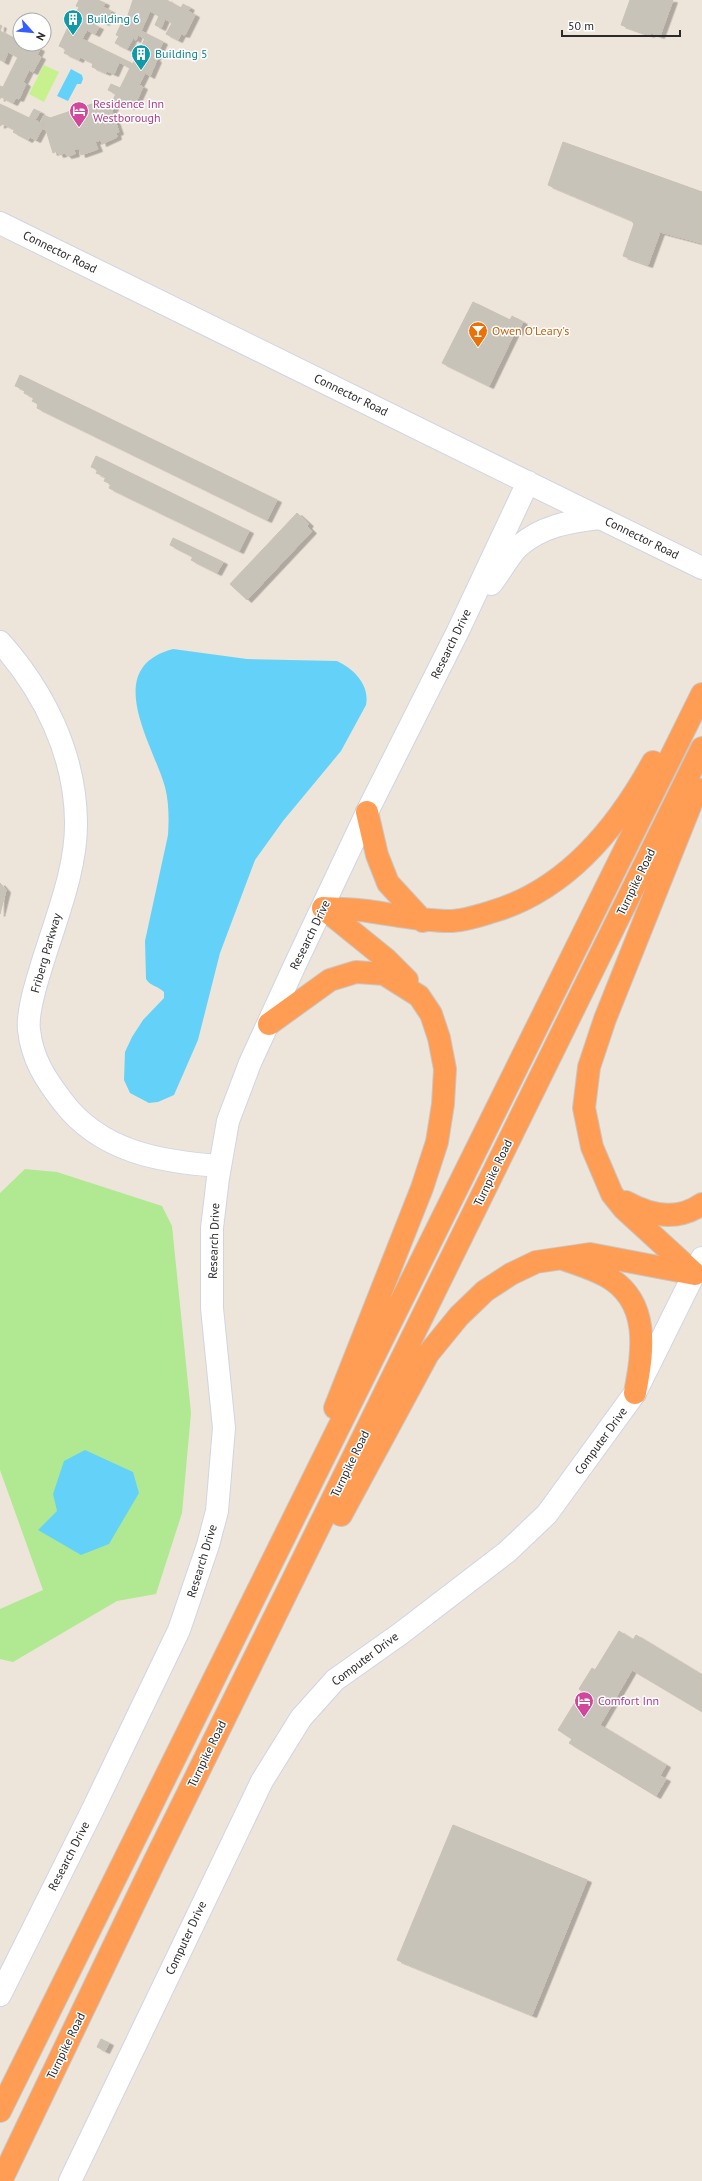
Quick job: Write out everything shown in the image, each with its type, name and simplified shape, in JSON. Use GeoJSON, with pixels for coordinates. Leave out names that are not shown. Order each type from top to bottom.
{"type":"FeatureCollection","features":[{"type":"Feature","properties":{"kind":"highway"},"geometry":{"type":"LineString","coordinates":[[323,908],[368,911],[423,921],[458,920],[503,909],[533,896],[560,878],[588,853],[640,786],[673,725],[702,694]]}},
{"type":"Feature","properties":{"kind":"highway","name":"Turnpike Road"},"geometry":{"type":"LineString","coordinates":[[0,2111],[255,1599],[702,694]]}},
{"type":"Feature","properties":{"kind":"highway","name":"Turnpike Road"},"geometry":{"type":"LineString","coordinates":[[1,2181],[155,1860],[702,748]]}},
{"type":"Feature","properties":{"kind":"highway"},"geometry":{"type":"LineString","coordinates":[[699,1266],[624,1209],[612,1194],[594,1153],[584,1108],[589,1067],[608,1012],[698,785],[702,756]]}},
{"type":"Feature","properties":{"kind":"highway"},"geometry":{"type":"LineString","coordinates":[[367,812],[377,855],[388,883],[423,921]]}},
{"type":"Feature","properties":{"kind":"highway"},"geometry":{"type":"LineString","coordinates":[[255,1599],[334,1409],[422,1188],[437,1142],[443,1104],[445,1069],[439,1038],[431,1014],[405,977],[386,959],[323,908]]}},
{"type":"Feature","properties":{"kind":"highway"},"geometry":{"type":"LineString","coordinates":[[269,1024],[330,980],[356,972],[384,974],[419,996]]}},
{"type":"Feature","properties":{"kind":"highway"},"geometry":{"type":"LineString","coordinates":[[612,1194],[648,1213],[673,1215],[684,1214],[702,1204]]}},
{"type":"Feature","properties":{"kind":"highway"},"geometry":{"type":"LineString","coordinates":[[155,1860],[400,1402],[428,1354],[459,1316],[486,1292],[511,1274],[536,1262],[590,1254],[699,1266]]}},
{"type":"Feature","properties":{"kind":"highway"},"geometry":{"type":"LineString","coordinates":[[562,1259],[607,1277],[618,1285],[634,1305],[642,1332],[642,1354],[635,1393]]}},
{"type":"Feature","properties":{"kind":"street","name":"Connector Road"},"geometry":{"type":"LineString","coordinates":[[0,223],[700,567]]}},
{"type":"Feature","properties":{"kind":"street","name":"Research Drive"},"geometry":{"type":"LineString","coordinates":[[0,1995],[92,1811],[179,1630],[208,1545],[217,1511],[224,1428],[212,1308],[212,1228],[228,1120],[250,1063],[367,812],[458,631],[528,482]]}},
{"type":"Feature","properties":{"kind":"street"},"geometry":{"type":"LineString","coordinates":[[458,631],[518,548],[544,529],[576,520],[600,518]]}},
{"type":"Feature","properties":{"kind":"street","name":"Friberg Parkway"},"geometry":{"type":"LineString","coordinates":[[0,642],[49,710],[64,751],[74,788],[76,822],[72,860],[35,989],[29,1029],[36,1059],[46,1081],[66,1107],[87,1128],[114,1144],[140,1154],[178,1163],[220,1166]]}},
{"type":"Feature","properties":{"kind":"street","name":"Computer Drive"},"geometry":{"type":"LineString","coordinates":[[70,2181],[262,1781],[301,1718],[334,1680],[400,1634],[507,1552],[547,1514],[635,1393],[699,1266]]}},
{"type":"Feature","properties":{"kind":"green space"},"geometry":{"type":"Polygon","coordinates":[[[44,65],[59,72],[44,102],[29,94],[44,65]]]}},
{"type":"Feature","properties":{"kind":"green space"},"geometry":{"type":"Polygon","coordinates":[[[25,1169],[57,1172],[162,1206],[172,1226],[191,1413],[182,1513],[156,1594],[117,1601],[13,1662],[0,1659],[0,1609],[43,1590],[0,1470],[0,1193],[25,1169]]]}},
{"type":"Feature","properties":{"kind":"water"},"geometry":{"type":"Polygon","coordinates":[[[71,69],[82,75],[83,79],[81,84],[77,84],[68,101],[57,96],[71,69]]]}},
{"type":"Feature","properties":{"kind":"water"},"geometry":{"type":"Polygon","coordinates":[[[173,649],[247,659],[337,661],[355,673],[363,684],[367,698],[366,705],[341,751],[283,821],[255,860],[220,953],[198,1040],[174,1095],[158,1102],[149,1103],[130,1093],[124,1080],[125,1052],[132,1037],[143,1020],[164,998],[164,992],[146,979],[145,941],[168,835],[169,823],[165,787],[143,729],[138,709],[136,690],[140,673],[151,659],[173,649]]]}},
{"type":"Feature","properties":{"kind":"water"},"geometry":{"type":"Polygon","coordinates":[[[85,1450],[133,1472],[139,1493],[109,1544],[81,1555],[38,1530],[57,1511],[53,1494],[64,1461],[85,1450]]]}},
{"type":"Feature","properties":{"kind":"building","name":"Building 6"},"geometry":{"type":"Polygon","coordinates":[[[79,0],[98,0],[105,3],[103,7],[111,11],[105,23],[93,17],[90,23],[99,27],[95,34],[87,30],[82,39],[121,58],[114,74],[107,71],[106,73],[92,67],[93,63],[80,57],[79,60],[64,53],[66,49],[59,46],[69,25],[67,24],[69,19],[73,21],[79,7],[76,6],[79,0]]]}},
{"type":"Feature","properties":{"kind":"building"},"geometry":{"type":"Polygon","coordinates":[[[133,0],[168,0],[181,8],[183,4],[190,8],[188,11],[195,15],[185,35],[181,34],[178,40],[166,34],[172,23],[165,19],[161,28],[155,25],[159,16],[150,11],[141,31],[147,34],[145,39],[138,35],[136,40],[133,38],[127,49],[115,43],[119,36],[116,35],[123,20],[126,21],[133,0]]]}},
{"type":"Feature","properties":{"kind":"building"},"geometry":{"type":"Polygon","coordinates":[[[630,0],[673,0],[660,36],[651,33],[650,35],[621,25],[630,0]]]}},
{"type":"Feature","properties":{"kind":"building"},"geometry":{"type":"Polygon","coordinates":[[[0,31],[12,37],[12,52],[38,52],[37,55],[41,57],[33,72],[29,70],[23,82],[26,84],[19,99],[16,98],[13,103],[1,97],[0,99],[0,86],[3,87],[18,57],[8,52],[4,62],[0,60],[0,31]]]}},
{"type":"Feature","properties":{"kind":"building","name":"Building 5"},"geometry":{"type":"Polygon","coordinates":[[[147,34],[163,42],[155,59],[157,60],[150,76],[145,73],[139,85],[143,87],[137,100],[134,99],[130,107],[117,101],[112,111],[109,108],[116,94],[108,90],[111,84],[120,88],[130,68],[119,62],[121,58],[133,64],[147,34]]]}},
{"type":"Feature","properties":{"kind":"building"},"geometry":{"type":"Polygon","coordinates":[[[98,102],[100,109],[107,106],[112,111],[119,132],[116,133],[117,137],[102,144],[101,140],[95,142],[98,149],[81,155],[79,148],[74,150],[75,154],[67,156],[65,153],[59,155],[57,151],[53,153],[46,130],[42,128],[44,125],[40,123],[44,115],[50,118],[98,102]]]}},
{"type":"Feature","properties":{"kind":"building"},"geometry":{"type":"Polygon","coordinates":[[[0,104],[29,118],[34,109],[40,112],[35,120],[44,125],[36,140],[30,137],[28,140],[13,132],[15,130],[3,124],[0,126],[0,104]]]}},
{"type":"Feature","properties":{"kind":"building"},"geometry":{"type":"Polygon","coordinates":[[[563,142],[702,192],[702,243],[660,232],[648,265],[623,256],[634,224],[631,220],[548,185],[563,142]]]}},
{"type":"Feature","properties":{"kind":"building","name":"Owen O'Leary's"},"geometry":{"type":"Polygon","coordinates":[[[473,302],[510,320],[512,316],[523,322],[518,333],[515,332],[489,386],[442,363],[473,302]]]}},
{"type":"Feature","properties":{"kind":"building"},"geometry":{"type":"Polygon","coordinates":[[[20,375],[277,500],[267,520],[37,408],[38,404],[32,401],[34,398],[24,393],[25,390],[15,386],[20,375]]]}},
{"type":"Feature","properties":{"kind":"building"},"geometry":{"type":"Polygon","coordinates":[[[96,456],[249,531],[239,551],[109,488],[111,484],[104,481],[106,477],[96,473],[98,470],[91,467],[96,456]]]}},
{"type":"Feature","properties":{"kind":"building"},"geometry":{"type":"Polygon","coordinates":[[[297,513],[309,524],[307,526],[312,531],[247,600],[230,584],[297,513]]]}},
{"type":"Feature","properties":{"kind":"building"},"geometry":{"type":"Polygon","coordinates":[[[173,538],[223,562],[217,573],[191,560],[193,557],[170,545],[173,538]]]}},
{"type":"Feature","properties":{"kind":"building"},"geometry":{"type":"Polygon","coordinates":[[[0,883],[6,890],[0,914],[0,883]]]}},
{"type":"Feature","properties":{"kind":"building","name":"Comfort Inn"},"geometry":{"type":"Polygon","coordinates":[[[619,1631],[633,1640],[636,1635],[702,1675],[701,1711],[632,1670],[600,1725],[666,1765],[660,1776],[666,1779],[656,1796],[569,1743],[572,1739],[558,1730],[582,1691],[579,1689],[592,1668],[595,1670],[619,1631]]]}},
{"type":"Feature","properties":{"kind":"building"},"geometry":{"type":"Polygon","coordinates":[[[453,1825],[587,1880],[532,2015],[397,1960],[453,1825]]]}},
{"type":"Feature","properties":{"kind":"building"},"geometry":{"type":"Polygon","coordinates":[[[101,2039],[109,2043],[105,2051],[97,2047],[101,2039]]]}},
{"type":"Feature","properties":{"kind":"place","name":"Building 6"},"geometry":{"type":"Point","coordinates":[73,36]}},
{"type":"Feature","properties":{"kind":"place","name":"Building 5"},"geometry":{"type":"Point","coordinates":[141,71]}},
{"type":"Feature","properties":{"kind":"place","name":"Residence Inn Westborough"},"geometry":{"type":"Point","coordinates":[79,128]}},
{"type":"Feature","properties":{"kind":"place","name":"Owen O'Leary's"},"geometry":{"type":"Point","coordinates":[478,348]}},
{"type":"Feature","properties":{"kind":"place","name":"Comfort Inn"},"geometry":{"type":"Point","coordinates":[584,1718]}}]}
